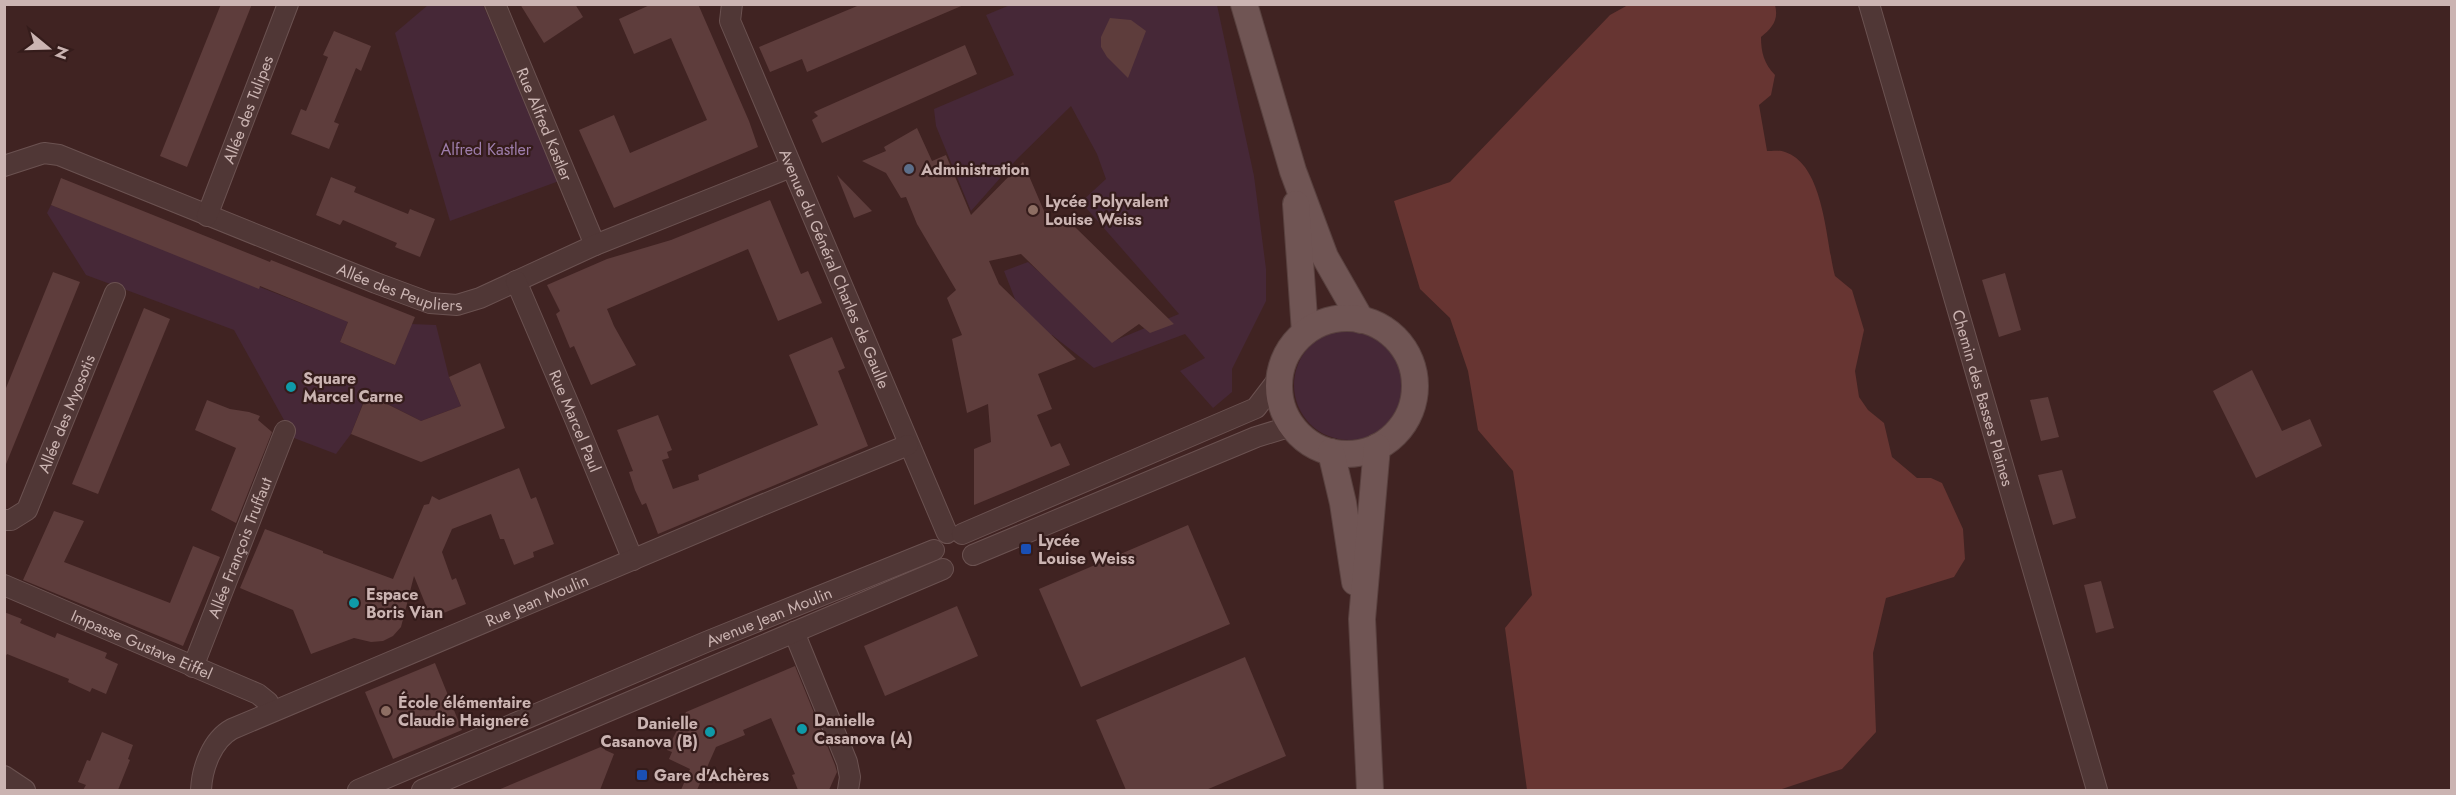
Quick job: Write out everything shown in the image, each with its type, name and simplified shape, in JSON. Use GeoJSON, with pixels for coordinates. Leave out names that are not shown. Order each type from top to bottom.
{"type":"FeatureCollection","features":[{"type":"Feature","properties":{"kind":"main road"},"geometry":{"type":"LineString","coordinates":[[1244,4],[1293,171],[1325,258],[1361,320]]}},
{"type":"Feature","properties":{"kind":"main road"},"geometry":{"type":"LineString","coordinates":[[1293,171],[1305,332]]}},
{"type":"Feature","properties":{"kind":"main road"},"geometry":{"type":"LineString","coordinates":[[1351,317],[1361,320],[1373,322],[1392,334],[1406,351],[1414,372],[1415,394],[1408,416],[1395,434],[1377,447],[1356,454],[1332,452],[1310,443],[1292,426],[1281,403],[1280,378],[1288,352],[1305,332],[1329,320],[1351,317]]}},
{"type":"Feature","properties":{"kind":"main road"},"geometry":{"type":"LineString","coordinates":[[1362,619],[1377,447]]}},
{"type":"Feature","properties":{"kind":"main road"},"geometry":{"type":"LineString","coordinates":[[1332,452],[1343,503],[1362,619],[1370,790]]}},
{"type":"Feature","properties":{"kind":"street","name":"Allée des Tulipes"},"geometry":{"type":"LineString","coordinates":[[207,216],[288,4]]}},
{"type":"Feature","properties":{"kind":"street","name":"Rue Alfred Kastler"},"geometry":{"type":"LineString","coordinates":[[495,4],[595,245]]}},
{"type":"Feature","properties":{"kind":"street","name":"Avenue du Général Charles de Gaulle"},"geometry":{"type":"LineString","coordinates":[[732,4],[730,21],[908,445],[955,534],[971,543],[974,555]]}},
{"type":"Feature","properties":{"kind":"street","name":"Chemin des Basses Plaines"},"geometry":{"type":"LineString","coordinates":[[1869,4],[2097,790]]}},
{"type":"Feature","properties":{"kind":"street","name":"Allée des Peupliers"},"geometry":{"type":"LineString","coordinates":[[4,166],[44,153],[59,155],[417,299],[442,305],[457,305],[480,298],[595,245],[791,166]]}},
{"type":"Feature","properties":{"kind":"street","name":"Rue Marcel Paul"},"geometry":{"type":"LineString","coordinates":[[516,281],[633,560]]}},
{"type":"Feature","properties":{"kind":"street","name":"Allée des Myosotis"},"geometry":{"type":"LineString","coordinates":[[4,520],[10,520],[27,510],[115,293]]}},
{"type":"Feature","properties":{"kind":"street"},"geometry":{"type":"LineString","coordinates":[[1280,378],[1256,408],[939,540],[934,550],[936,561],[949,572],[962,570],[967,567],[974,555],[1153,478],[1256,437],[1292,426]]}},
{"type":"Feature","properties":{"kind":"street","name":"Allée François Truffaut"},"geometry":{"type":"LineString","coordinates":[[193,667],[285,431]]}},
{"type":"Feature","properties":{"kind":"street","name":"Rue Jean Moulin"},"geometry":{"type":"LineString","coordinates":[[201,790],[204,770],[221,737],[232,729],[908,445]]}},
{"type":"Feature","properties":{"kind":"street","name":"Avenue Jean Moulin"},"geometry":{"type":"LineString","coordinates":[[358,790],[706,642],[934,550]]}},
{"type":"Feature","properties":{"kind":"street","name":"Avenue Jean Moulin"},"geometry":{"type":"LineString","coordinates":[[422,790],[943,569]]}},
{"type":"Feature","properties":{"kind":"street","name":"Impasse Gustave Eiffel"},"geometry":{"type":"LineString","coordinates":[[4,585],[258,694],[268,702],[272,711]]}},
{"type":"Feature","properties":{"kind":"street"},"geometry":{"type":"LineString","coordinates":[[794,632],[847,762],[850,777],[848,790]]}},
{"type":"Feature","properties":{"kind":"street"},"geometry":{"type":"LineString","coordinates":[[603,687],[614,709]]}},
{"type":"Feature","properties":{"kind":"street"},"geometry":{"type":"LineString","coordinates":[[4,776],[25,790]]}},
{"type":"Feature","properties":{"kind":"green space","name":"Alfred Kastler"},"geometry":{"type":"Polygon","coordinates":[[[428,5],[483,5],[559,181],[450,221],[395,33],[428,5]]]}},
{"type":"Feature","properties":{"kind":"green space"},"geometry":{"type":"Polygon","coordinates":[[[1010,5],[1217,5],[1254,176],[1266,269],[1266,301],[1232,369],[1232,392],[1213,408],[1180,371],[1205,358],[1185,334],[1094,368],[1052,335],[1031,340],[1004,271],[1028,262],[1116,340],[1179,314],[1081,202],[1106,179],[1097,154],[1071,106],[1017,159],[971,211],[936,126],[934,109],[1014,75],[986,15],[1010,5]]]}},
{"type":"Feature","properties":{"kind":"green space"},"geometry":{"type":"Polygon","coordinates":[[[51,205],[344,320],[349,319],[340,342],[395,365],[411,324],[436,325],[449,377],[461,406],[421,421],[370,395],[365,398],[351,434],[336,454],[294,438],[234,330],[86,275],[47,213],[51,205]]]}},
{"type":"Feature","properties":{"kind":"green space"},"geometry":{"type":"Polygon","coordinates":[[[1349,330],[1370,334],[1388,346],[1400,364],[1404,385],[1400,406],[1388,424],[1370,436],[1349,440],[1328,436],[1310,424],[1298,406],[1294,385],[1298,364],[1310,346],[1328,334],[1349,330]]]}},
{"type":"Feature","properties":{"kind":"shaded area"},"geometry":{"type":"Polygon","coordinates":[[[1628,5],[1775,5],[1774,23],[1761,37],[1764,57],[1768,67],[1775,75],[1771,95],[1759,105],[1767,151],[1783,151],[1798,160],[1808,172],[1816,189],[1822,207],[1835,276],[1852,290],[1864,330],[1855,371],[1859,397],[1868,410],[1884,423],[1892,457],[1917,478],[1931,478],[1942,483],[1963,529],[1965,559],[1954,577],[1886,598],[1873,653],[1876,732],[1842,769],[1779,790],[1527,790],[1505,628],[1532,595],[1513,471],[1478,430],[1468,371],[1450,318],[1420,289],[1394,201],[1450,182],[1610,15],[1628,5]]]}},
{"type":"Feature","properties":{"kind":"building"},"geometry":{"type":"Polygon","coordinates":[[[221,4],[252,4],[187,167],[160,156],[221,4]]]}},
{"type":"Feature","properties":{"kind":"building"},"geometry":{"type":"Polygon","coordinates":[[[520,4],[575,4],[583,17],[544,43],[520,4]]]}},
{"type":"Feature","properties":{"kind":"building"},"geometry":{"type":"Polygon","coordinates":[[[652,4],[698,4],[758,147],[614,208],[579,130],[614,115],[630,153],[707,120],[671,38],[634,54],[619,19],[652,4]]]}},
{"type":"Feature","properties":{"kind":"building"},"geometry":{"type":"Polygon","coordinates":[[[862,4],[966,4],[807,72],[802,59],[770,72],[759,47],[862,4]]]}},
{"type":"Feature","properties":{"kind":"building"},"geometry":{"type":"Polygon","coordinates":[[[1110,18],[1131,20],[1146,31],[1128,78],[1107,57],[1101,47],[1101,37],[1110,18]]]}},
{"type":"Feature","properties":{"kind":"building"},"geometry":{"type":"Polygon","coordinates":[[[334,31],[371,46],[361,71],[356,68],[334,122],[339,124],[329,149],[291,134],[301,109],[306,111],[328,57],[323,55],[334,31]]]}},
{"type":"Feature","properties":{"kind":"building"},"geometry":{"type":"Polygon","coordinates":[[[965,45],[977,74],[822,143],[812,120],[818,116],[814,112],[965,45]]]}},
{"type":"Feature","properties":{"kind":"building"},"geometry":{"type":"Polygon","coordinates":[[[917,128],[932,161],[946,155],[971,215],[1023,162],[1050,225],[1066,222],[1075,227],[1174,324],[1150,333],[1139,324],[1112,343],[1021,254],[989,261],[999,284],[1076,359],[1038,374],[1052,409],[1037,415],[1051,447],[1060,443],[1070,465],[974,505],[974,449],[991,442],[988,404],[967,413],[952,339],[962,335],[947,298],[956,290],[917,224],[906,197],[901,198],[886,173],[862,161],[886,151],[884,147],[917,128]]]}},
{"type":"Feature","properties":{"kind":"building"},"geometry":{"type":"Polygon","coordinates":[[[837,175],[872,211],[854,218],[837,175]]]}},
{"type":"Feature","properties":{"kind":"building"},"geometry":{"type":"Polygon","coordinates":[[[331,177],[356,187],[354,192],[408,214],[410,209],[435,219],[420,257],[395,247],[397,243],[343,220],[340,225],[316,215],[331,177]]]}},
{"type":"Feature","properties":{"kind":"building"},"geometry":{"type":"Polygon","coordinates":[[[61,178],[270,262],[271,260],[415,317],[395,365],[340,342],[348,322],[260,286],[259,289],[51,205],[61,178]]]}},
{"type":"Feature","properties":{"kind":"building"},"geometry":{"type":"Polygon","coordinates":[[[770,200],[801,274],[808,271],[822,303],[778,321],[748,249],[607,309],[636,365],[591,385],[574,346],[570,348],[556,314],[560,311],[547,285],[607,259],[671,240],[770,200]]]}},
{"type":"Feature","properties":{"kind":"building"},"geometry":{"type":"Polygon","coordinates":[[[53,272],[80,282],[4,469],[4,393],[53,272]]]}},
{"type":"Feature","properties":{"kind":"building"},"geometry":{"type":"Polygon","coordinates":[[[2005,273],[2021,330],[1999,337],[1982,280],[2005,273]]]}},
{"type":"Feature","properties":{"kind":"building"},"geometry":{"type":"Polygon","coordinates":[[[144,308],[170,319],[98,494],[72,484],[144,308]]]}},
{"type":"Feature","properties":{"kind":"building"},"geometry":{"type":"Polygon","coordinates":[[[832,337],[845,368],[838,371],[868,446],[658,534],[646,503],[642,505],[635,490],[629,472],[633,471],[617,430],[658,415],[672,450],[667,452],[669,458],[662,460],[673,489],[699,480],[698,475],[818,425],[789,355],[832,337]]]}},
{"type":"Feature","properties":{"kind":"building"},"geometry":{"type":"Polygon","coordinates":[[[480,363],[505,428],[421,462],[351,434],[367,394],[421,421],[461,406],[449,377],[480,363]]]}},
{"type":"Feature","properties":{"kind":"building"},"geometry":{"type":"Polygon","coordinates":[[[2252,370],[2282,431],[2310,419],[2322,446],[2256,478],[2213,391],[2252,370]]]}},
{"type":"Feature","properties":{"kind":"building"},"geometry":{"type":"Polygon","coordinates":[[[2048,397],[2059,437],[2041,441],[2030,400],[2048,397]]]}},
{"type":"Feature","properties":{"kind":"building"},"geometry":{"type":"Polygon","coordinates":[[[207,400],[230,409],[260,416],[258,420],[272,432],[236,523],[211,510],[236,448],[195,430],[207,400]]]}},
{"type":"Feature","properties":{"kind":"building"},"geometry":{"type":"Polygon","coordinates":[[[519,468],[531,499],[536,497],[554,544],[533,552],[534,557],[514,565],[504,539],[500,539],[491,514],[452,529],[442,552],[452,580],[456,578],[466,604],[431,618],[414,576],[401,627],[393,636],[383,641],[371,642],[354,638],[311,654],[293,610],[240,588],[265,529],[393,579],[424,505],[429,504],[432,496],[439,500],[519,468]]]}},
{"type":"Feature","properties":{"kind":"building"},"geometry":{"type":"Polygon","coordinates":[[[2062,470],[2076,518],[2053,525],[2038,475],[2062,470]]]}},
{"type":"Feature","properties":{"kind":"building"},"geometry":{"type":"Polygon","coordinates":[[[54,511],[84,521],[64,562],[170,603],[193,546],[220,557],[183,646],[23,580],[54,511]]]}},
{"type":"Feature","properties":{"kind":"building"},"geometry":{"type":"Polygon","coordinates":[[[1188,525],[1230,624],[1081,687],[1039,589],[1188,525]]]}},
{"type":"Feature","properties":{"kind":"building"},"geometry":{"type":"Polygon","coordinates":[[[2101,581],[2114,628],[2096,633],[2084,585],[2101,581]]]}},
{"type":"Feature","properties":{"kind":"building"},"geometry":{"type":"Polygon","coordinates":[[[957,606],[978,656],[885,696],[864,646],[957,606]]]}},
{"type":"Feature","properties":{"kind":"building"},"geometry":{"type":"Polygon","coordinates":[[[4,612],[22,619],[20,623],[55,638],[57,633],[107,653],[105,658],[118,664],[106,694],[92,688],[90,692],[68,682],[69,679],[7,654],[4,659],[4,612]]]}},
{"type":"Feature","properties":{"kind":"building"},"geometry":{"type":"Polygon","coordinates":[[[1245,657],[1286,756],[1206,790],[1126,790],[1096,720],[1245,657]]]}},
{"type":"Feature","properties":{"kind":"building"},"geometry":{"type":"Polygon","coordinates":[[[435,663],[462,730],[393,759],[365,692],[435,663]]]}},
{"type":"Feature","properties":{"kind":"building"},"geometry":{"type":"Polygon","coordinates":[[[795,666],[837,772],[829,790],[798,790],[792,775],[795,774],[771,718],[743,730],[745,735],[716,747],[697,790],[681,790],[690,769],[669,759],[672,752],[667,750],[686,712],[795,666]]]}},
{"type":"Feature","properties":{"kind":"building"},"geometry":{"type":"Polygon","coordinates":[[[102,732],[133,745],[128,759],[130,760],[118,790],[83,790],[86,785],[78,782],[102,732]]]}},
{"type":"Feature","properties":{"kind":"building"},"geometry":{"type":"Polygon","coordinates":[[[603,746],[605,750],[614,754],[600,790],[498,790],[603,746]]]}},
{"type":"Feature","properties":{"kind":"place","name":"Administration"},"geometry":{"type":"Point","coordinates":[909,169]}},
{"type":"Feature","properties":{"kind":"place","name":"Lycée Polyvalent Louise Weiss"},"geometry":{"type":"Point","coordinates":[1033,210]}},
{"type":"Feature","properties":{"kind":"place","name":"Square Marcel Carne"},"geometry":{"type":"Point","coordinates":[291,387]}},
{"type":"Feature","properties":{"kind":"place","name":"Lycée Louise Weiss"},"geometry":{"type":"Point","coordinates":[1026,549]}},
{"type":"Feature","properties":{"kind":"place","name":"Espace Boris Vian"},"geometry":{"type":"Point","coordinates":[354,603]}},
{"type":"Feature","properties":{"kind":"place","name":"École élémentaire Claudie Haigneré"},"geometry":{"type":"Point","coordinates":[386,711]}},
{"type":"Feature","properties":{"kind":"place","name":"Danielle Casanova (A)"},"geometry":{"type":"Point","coordinates":[802,729]}},
{"type":"Feature","properties":{"kind":"place","name":"Danielle Casanova (B)"},"geometry":{"type":"Point","coordinates":[710,732]}},
{"type":"Feature","properties":{"kind":"place","name":"Gare d'Achères"},"geometry":{"type":"Point","coordinates":[642,775]}}]}
